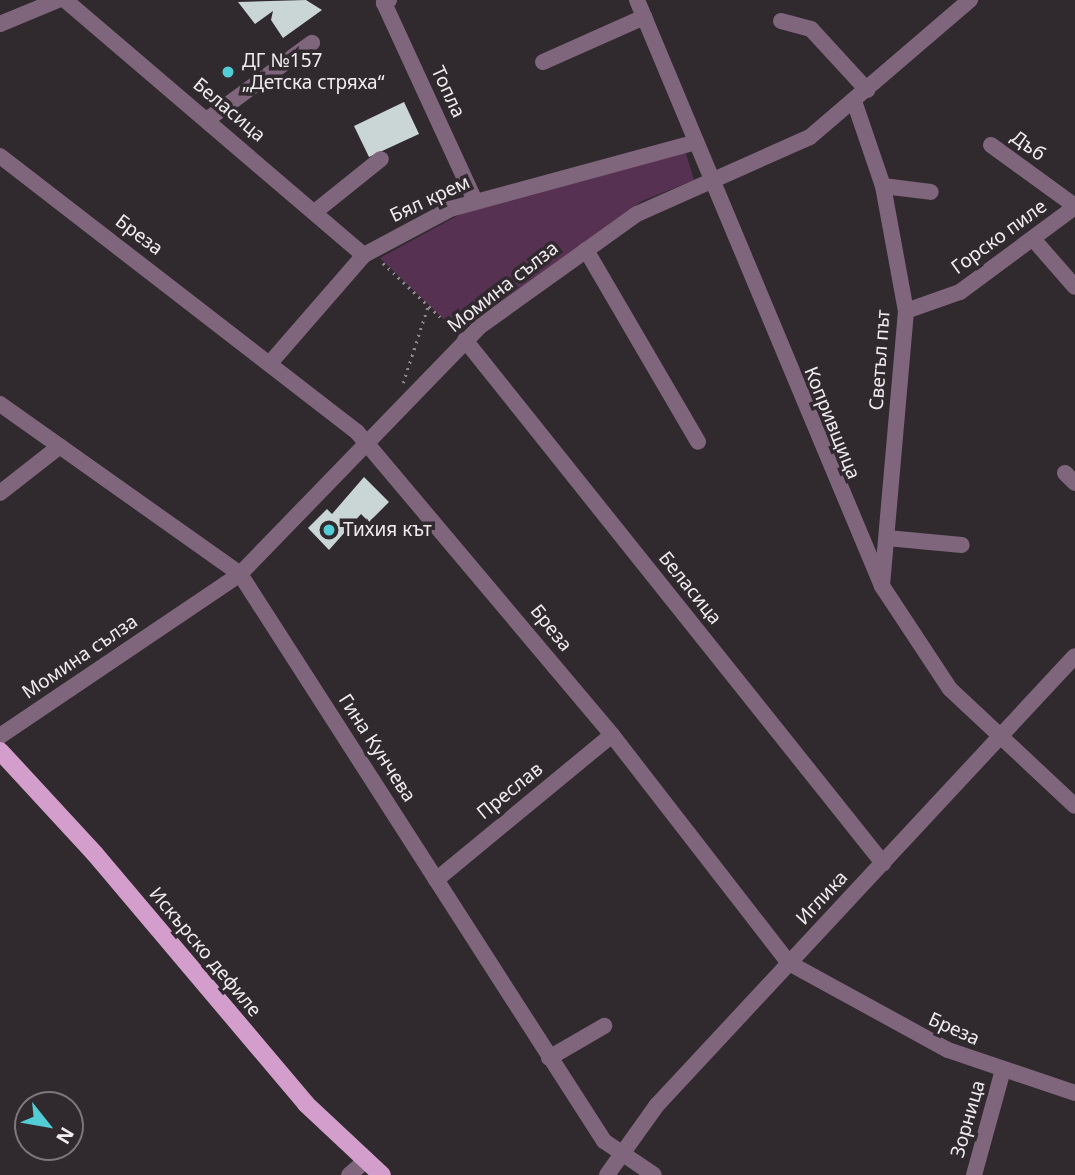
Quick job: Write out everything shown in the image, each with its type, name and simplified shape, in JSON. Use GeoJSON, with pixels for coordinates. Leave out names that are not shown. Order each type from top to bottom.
{"type":"FeatureCollection","features":[{"type":"Feature","properties":{"kind":"main road","name":"Искърско дефиле"},"geometry":{"type":"LineString","coordinates":[[0,751],[364,1162],[382,1175]]}},
{"type":"Feature","properties":{"kind":"street"},"geometry":{"type":"LineString","coordinates":[[0,24],[58,0]]}},
{"type":"Feature","properties":{"kind":"street","name":"Беласица"},"geometry":{"type":"LineString","coordinates":[[65,0],[367,253]]}},
{"type":"Feature","properties":{"kind":"street","name":"Копривщица"},"geometry":{"type":"LineString","coordinates":[[637,0],[881,586],[950,689],[998,738],[1075,806]]}},
{"type":"Feature","properties":{"kind":"street","name":"Момина сълза"},"geometry":{"type":"LineString","coordinates":[[0,736],[240,574],[369,446],[465,340],[586,250],[657,203],[799,143],[854,101],[970,0]]}},
{"type":"Feature","properties":{"kind":"street","name":"Топла"},"geometry":{"type":"LineString","coordinates":[[386,1],[474,199]]}},
{"type":"Feature","properties":{"kind":"street"},"geometry":{"type":"LineString","coordinates":[[543,62],[645,17]]}},
{"type":"Feature","properties":{"kind":"street"},"geometry":{"type":"LineString","coordinates":[[781,21],[811,29],[867,90]]}},
{"type":"Feature","properties":{"kind":"street"},"geometry":{"type":"LineString","coordinates":[[208,119],[312,43]]}},
{"type":"Feature","properties":{"kind":"street","name":"Светъл път"},"geometry":{"type":"LineString","coordinates":[[854,101],[883,186],[906,311],[881,586]]}},
{"type":"Feature","properties":{"kind":"street","name":"Бял крем"},"geometry":{"type":"LineString","coordinates":[[271,362],[367,253],[474,199],[696,142]]}},
{"type":"Feature","properties":{"kind":"street","name":"Дъб"},"geometry":{"type":"LineString","coordinates":[[991,145],[1075,207]]}},
{"type":"Feature","properties":{"kind":"street","name":"Бреза"},"geometry":{"type":"LineString","coordinates":[[0,156],[271,362],[369,446],[612,735],[789,963],[892,1024],[1002,1073],[1075,1093]]}},
{"type":"Feature","properties":{"kind":"street"},"geometry":{"type":"LineString","coordinates":[[316,211],[381,159]]}},
{"type":"Feature","properties":{"kind":"street"},"geometry":{"type":"LineString","coordinates":[[883,186],[931,192]]}},
{"type":"Feature","properties":{"kind":"street","name":"Горско пиле"},"geometry":{"type":"LineString","coordinates":[[906,311],[960,292],[1034,240],[1075,207]]}},
{"type":"Feature","properties":{"kind":"street"},"geometry":{"type":"LineString","coordinates":[[1034,240],[1075,287]]}},
{"type":"Feature","properties":{"kind":"street"},"geometry":{"type":"LineString","coordinates":[[586,250],[698,442]]}},
{"type":"Feature","properties":{"kind":"street","name":"Беласица"},"geometry":{"type":"LineString","coordinates":[[465,340],[883,863]]}},
{"type":"Feature","properties":{"kind":"street","name":"Гина Кунчева"},"geometry":{"type":"LineString","coordinates":[[0,404],[240,574],[549,1058],[618,1154],[654,1175]]}},
{"type":"Feature","properties":{"kind":"street"},"geometry":{"type":"LineString","coordinates":[[0,493],[60,446]]}},
{"type":"Feature","properties":{"kind":"street"},"geometry":{"type":"LineString","coordinates":[[887,538],[962,545]]}},
{"type":"Feature","properties":{"kind":"street","name":"Иглика"},"geometry":{"type":"LineString","coordinates":[[607,1175],[618,1154],[789,963],[1075,656]]}},
{"type":"Feature","properties":{"kind":"street","name":"Преслав"},"geometry":{"type":"LineString","coordinates":[[436,880],[612,735]]}},
{"type":"Feature","properties":{"kind":"street"},"geometry":{"type":"LineString","coordinates":[[549,1058],[604,1026]]}},
{"type":"Feature","properties":{"kind":"street","name":"Зорница"},"geometry":{"type":"LineString","coordinates":[[974,1175],[1002,1073]]}},
{"type":"Feature","properties":{"kind":"street"},"geometry":{"type":"LineString","coordinates":[[349,1175],[364,1162]]}},
{"type":"Feature","properties":{"kind":"path"},"geometry":{"type":"LineString","coordinates":[[367,253],[465,340]]}},
{"type":"Feature","properties":{"kind":"path"},"geometry":{"type":"LineString","coordinates":[[400,390],[428,306]]}},
{"type":"Feature","properties":{"kind":"shaded area"},"geometry":{"type":"Polygon","coordinates":[[[685,151],[694,180],[642,201],[458,333],[380,258],[475,206],[685,151]]]}},
{"type":"Feature","properties":{"kind":"building"},"geometry":{"type":"Polygon","coordinates":[[[306,0],[322,10],[283,38],[271,20],[273,11],[255,24],[238,2],[306,0]]]}},
{"type":"Feature","properties":{"kind":"building"},"geometry":{"type":"Polygon","coordinates":[[[404,102],[419,134],[369,157],[354,126],[404,102]]]}},
{"type":"Feature","properties":{"kind":"building","name":"Тихия кът"},"geometry":{"type":"Polygon","coordinates":[[[364,477],[389,502],[369,522],[361,514],[329,550],[308,528],[327,509],[332,514],[364,477]]]}},
{"type":"Feature","properties":{"kind":"place","name":"ДГ №157 „Детска стряха“"},"geometry":{"type":"Point","coordinates":[228,72]}},
{"type":"Feature","properties":{"kind":"place","name":"Тихия кът"},"geometry":{"type":"Point","coordinates":[329,530]}}]}
